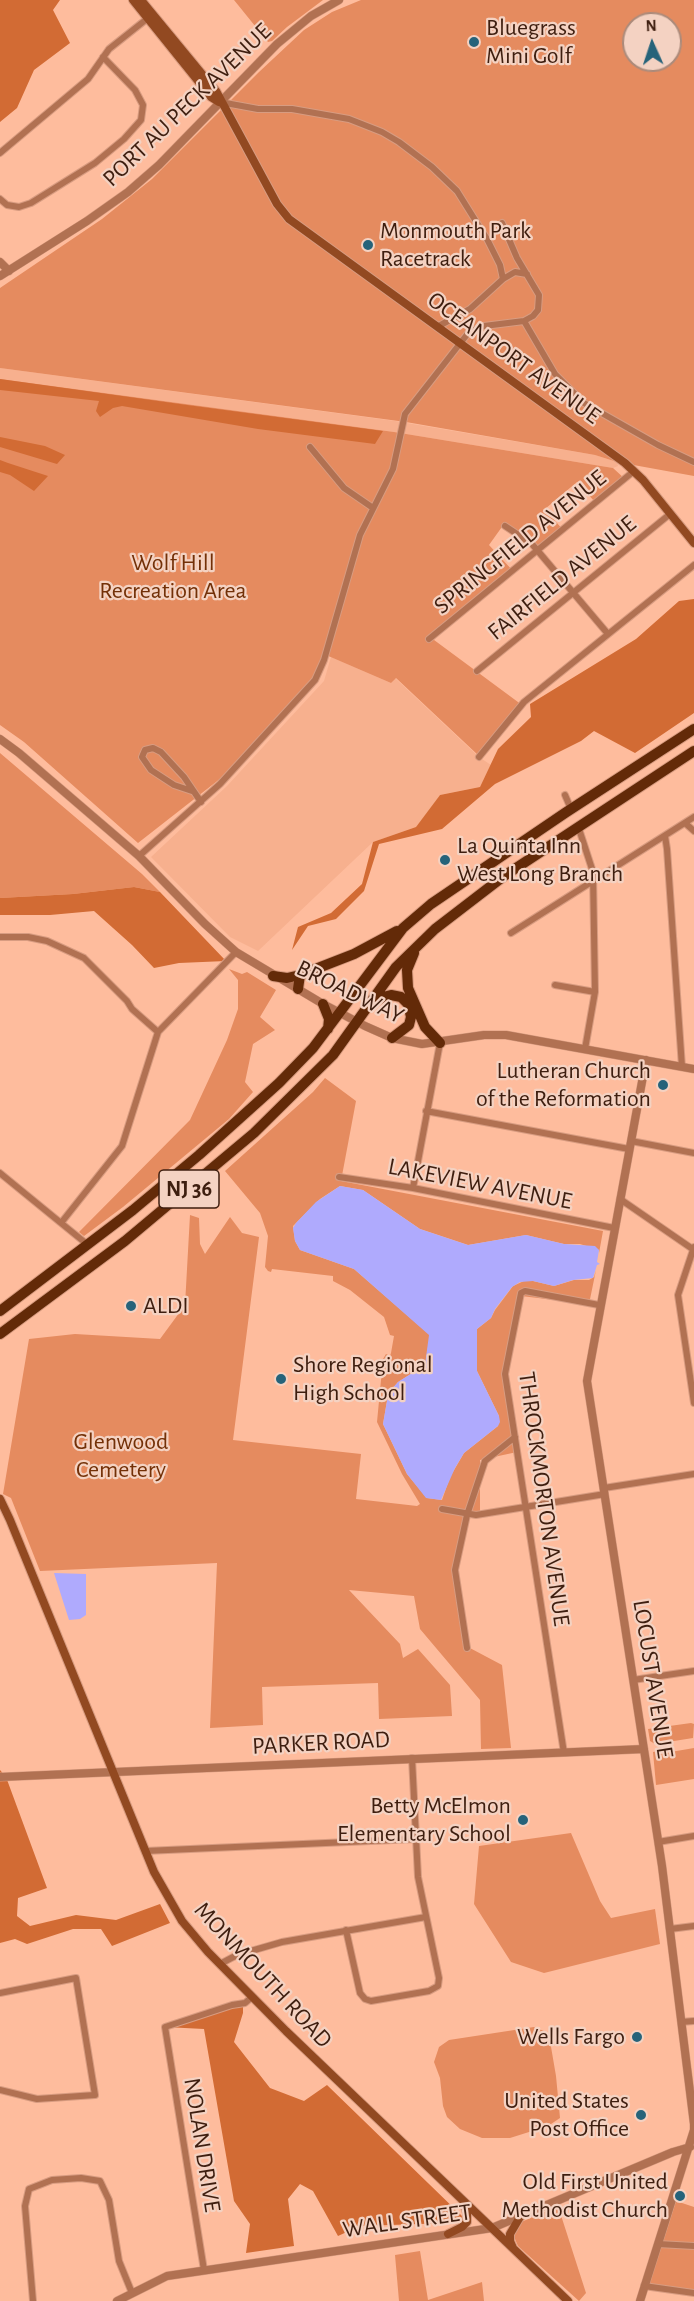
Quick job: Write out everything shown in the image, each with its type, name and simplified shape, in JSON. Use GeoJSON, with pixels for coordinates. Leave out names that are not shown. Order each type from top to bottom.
{"type":"FeatureCollection","features":[{"type":"Feature","properties":{"kind":"highway","name":"NJ 36"},"geometry":{"type":"LineString","coordinates":[[0,1311],[159,1189],[254,1107],[296,1067],[328,1029],[403,928],[458,885],[694,729]]}},
{"type":"Feature","properties":{"kind":"highway","name":"NJ 36"},"geometry":{"type":"LineString","coordinates":[[0,1334],[125,1241],[265,1123],[327,1060],[396,968],[420,943],[482,892],[694,751]]}},
{"type":"Feature","properties":{"kind":"highway"},"geometry":{"type":"LineString","coordinates":[[273,976],[287,978],[300,975],[347,957],[403,928]]}},
{"type":"Feature","properties":{"kind":"highway"},"geometry":{"type":"LineString","coordinates":[[420,943],[408,965],[406,975],[408,988],[425,1027],[440,1043]]}},
{"type":"Feature","properties":{"kind":"highway"},"geometry":{"type":"LineString","coordinates":[[298,989],[300,975]]}},
{"type":"Feature","properties":{"kind":"highway"},"geometry":{"type":"LineString","coordinates":[[365,1009],[386,996],[396,995],[404,999],[410,1008],[411,1021],[407,1028],[392,1038]]}},
{"type":"Feature","properties":{"kind":"highway"},"geometry":{"type":"LineString","coordinates":[[323,1004],[329,1020],[328,1029]]}},
{"type":"Feature","properties":{"kind":"main road"},"geometry":{"type":"LineString","coordinates":[[133,0],[211,97],[220,102]]}},
{"type":"Feature","properties":{"kind":"main road"},"geometry":{"type":"LineString","coordinates":[[141,0],[216,91],[220,102]]}},
{"type":"Feature","properties":{"kind":"main road","name":"OCEANPORT AVENUE"},"geometry":{"type":"LineString","coordinates":[[220,102],[277,204],[289,219],[458,343],[586,433],[634,471],[694,543]]}},
{"type":"Feature","properties":{"kind":"main road","name":"MONMOUTH ROAD"},"geometry":{"type":"LineString","coordinates":[[0,1499],[145,1851],[160,1885],[182,1921],[252,1997],[568,2301]]}},
{"type":"Feature","properties":{"kind":"main road"},"geometry":{"type":"LineString","coordinates":[[448,2234],[462,2227],[466,2222],[467,2214],[463,2201]]}},
{"type":"Feature","properties":{"kind":"main road"},"geometry":{"type":"LineString","coordinates":[[515,2251],[510,2241],[510,2234],[520,2217]]}},
{"type":"Feature","properties":{"kind":"street","name":"PORT AU PECK AVENUE"},"geometry":{"type":"LineString","coordinates":[[0,276],[128,192],[159,165],[293,30],[311,16],[339,0]]}},
{"type":"Feature","properties":{"kind":"street"},"geometry":{"type":"LineString","coordinates":[[0,153],[88,79],[109,49],[148,18]]}},
{"type":"Feature","properties":{"kind":"street"},"geometry":{"type":"LineString","coordinates":[[0,199],[7,205],[19,207],[31,203],[95,163],[124,139],[141,120],[142,105],[135,90],[103,57]]}},
{"type":"Feature","properties":{"kind":"street"},"geometry":{"type":"LineString","coordinates":[[220,102],[258,109],[290,108],[333,116],[363,124],[399,142],[457,190],[498,260],[503,279]]}},
{"type":"Feature","properties":{"kind":"street"},"geometry":{"type":"LineString","coordinates":[[139,856],[201,802],[310,686],[320,672],[360,535],[393,469],[405,414],[458,343],[469,332],[476,328],[524,321],[538,310],[539,295],[517,258],[502,223]]}},
{"type":"Feature","properties":{"kind":"street"},"geometry":{"type":"LineString","coordinates":[[0,262],[9,271]]}},
{"type":"Feature","properties":{"kind":"street"},"geometry":{"type":"LineString","coordinates":[[436,327],[475,305],[503,279],[517,272],[528,275]]}},
{"type":"Feature","properties":{"kind":"street"},"geometry":{"type":"LineString","coordinates":[[524,321],[555,374],[584,403],[658,445],[694,462]]}},
{"type":"Feature","properties":{"kind":"street"},"geometry":{"type":"LineString","coordinates":[[310,447],[344,488],[373,508]]}},
{"type":"Feature","properties":{"kind":"street","name":"SPRINGFIELD AVENUE"},"geometry":{"type":"LineString","coordinates":[[429,639],[634,471]]}},
{"type":"Feature","properties":{"kind":"street","name":"FAIRFIELD AVENUE"},"geometry":{"type":"LineString","coordinates":[[477,671],[670,514]]}},
{"type":"Feature","properties":{"kind":"street"},"geometry":{"type":"LineString","coordinates":[[505,526],[538,550],[608,634]]}},
{"type":"Feature","properties":{"kind":"street"},"geometry":{"type":"LineString","coordinates":[[478,758],[524,702],[694,565]]}},
{"type":"Feature","properties":{"kind":"street","name":"BROADWAY"},"geometry":{"type":"LineString","coordinates":[[0,739],[139,856],[205,924],[237,952],[273,976],[323,1004],[392,1038],[422,1044],[498,1034],[694,1069]]}},
{"type":"Feature","properties":{"kind":"street"},"geometry":{"type":"LineString","coordinates":[[192,792],[174,785],[152,770],[142,757],[145,750],[153,748],[161,752],[184,777],[192,792],[201,802]]}},
{"type":"Feature","properties":{"kind":"street"},"geometry":{"type":"LineString","coordinates":[[565,795],[571,809]]}},
{"type":"Feature","properties":{"kind":"street"},"geometry":{"type":"LineString","coordinates":[[511,933],[694,817]]}},
{"type":"Feature","properties":{"kind":"street"},"geometry":{"type":"LineString","coordinates":[[685,823],[694,831]]}},
{"type":"Feature","properties":{"kind":"street"},"geometry":{"type":"LineString","coordinates":[[578,826],[593,872],[595,992],[585,1049]]}},
{"type":"Feature","properties":{"kind":"street"},"geometry":{"type":"LineString","coordinates":[[665,836],[682,1067]]}},
{"type":"Feature","properties":{"kind":"street"},"geometry":{"type":"LineString","coordinates":[[0,937],[15,936],[37,939],[59,945],[84,958],[127,1001],[132,1009],[158,1032]]}},
{"type":"Feature","properties":{"kind":"street"},"geometry":{"type":"LineString","coordinates":[[61,1223],[122,1146],[158,1032],[237,952]]}},
{"type":"Feature","properties":{"kind":"street"},"geometry":{"type":"LineString","coordinates":[[555,985],[595,992]]}},
{"type":"Feature","properties":{"kind":"street"},"geometry":{"type":"LineString","coordinates":[[413,1188],[440,1043]]}},
{"type":"Feature","properties":{"kind":"street","name":"LOCUST AVENUE"},"geometry":{"type":"LineString","coordinates":[[640,2301],[691,2146],[694,2124],[658,1842],[587,1381],[599,1305],[646,1060]]}},
{"type":"Feature","properties":{"kind":"street"},"geometry":{"type":"LineString","coordinates":[[426,1111],[630,1145],[694,1153]]}},
{"type":"Feature","properties":{"kind":"street"},"geometry":{"type":"LineString","coordinates":[[0,1173],[88,1245]]}},
{"type":"Feature","properties":{"kind":"street","name":"LAKEVIEW AVENUE"},"geometry":{"type":"LineString","coordinates":[[339,1177],[413,1188],[614,1228]]}},
{"type":"Feature","properties":{"kind":"street"},"geometry":{"type":"LineString","coordinates":[[620,1199],[694,1249],[680,1283],[678,1295],[694,1403]]}},
{"type":"Feature","properties":{"kind":"street","name":"THROCKMORTON AVENUE"},"geometry":{"type":"LineString","coordinates":[[564,1753],[505,1374],[522,1293],[599,1305]]}},
{"type":"Feature","properties":{"kind":"street"},"geometry":{"type":"LineString","coordinates":[[467,1648],[454,1570],[467,1515],[485,1461],[514,1437]]}},
{"type":"Feature","properties":{"kind":"street"},"geometry":{"type":"LineString","coordinates":[[442,1509],[467,1515],[525,1507],[694,1474]]}},
{"type":"Feature","properties":{"kind":"street"},"geometry":{"type":"LineString","coordinates":[[633,1680],[694,1671]]}},
{"type":"Feature","properties":{"kind":"street","name":"PARKER ROAD"},"geometry":{"type":"LineString","coordinates":[[0,1777],[644,1749]]}},
{"type":"Feature","properties":{"kind":"street"},"geometry":{"type":"LineString","coordinates":[[346,1930],[360,1993],[365,1999],[371,2001],[429,1991],[438,1986],[440,1978],[418,1877],[412,1758]]}},
{"type":"Feature","properties":{"kind":"street"},"geometry":{"type":"LineString","coordinates":[[658,1842],[694,1836]]}},
{"type":"Feature","properties":{"kind":"street"},"geometry":{"type":"LineString","coordinates":[[145,1851],[416,1839]]}},
{"type":"Feature","properties":{"kind":"street"},"geometry":{"type":"LineString","coordinates":[[220,1964],[237,1955],[268,1946],[426,1917]]}},
{"type":"Feature","properties":{"kind":"street"},"geometry":{"type":"LineString","coordinates":[[670,1929],[694,1926]]}},
{"type":"Feature","properties":{"kind":"street"},"geometry":{"type":"LineString","coordinates":[[0,1993],[78,1976],[97,2096],[37,2100],[0,2090]]}},
{"type":"Feature","properties":{"kind":"street","name":"NOLAN DRIVE"},"geometry":{"type":"LineString","coordinates":[[204,2270],[165,2027],[232,2005],[245,2003],[252,1997]]}},
{"type":"Feature","properties":{"kind":"street"},"geometry":{"type":"LineString","coordinates":[[681,2022],[694,2021]]}},
{"type":"Feature","properties":{"kind":"street","name":"WALL STREET"},"geometry":{"type":"LineString","coordinates":[[117,2301],[167,2276],[492,2228],[691,2146]]}},
{"type":"Feature","properties":{"kind":"street"},"geometry":{"type":"LineString","coordinates":[[29,2189],[52,2180],[102,2179],[109,2200],[121,2268],[132,2293]]}},
{"type":"Feature","properties":{"kind":"street"},"geometry":{"type":"LineString","coordinates":[[23,2184],[29,2189]]}},
{"type":"Feature","properties":{"kind":"street"},"geometry":{"type":"LineString","coordinates":[[29,2189],[25,2209],[33,2301]]}},
{"type":"Feature","properties":{"kind":"street"},"geometry":{"type":"LineString","coordinates":[[658,2244],[694,2246]]}},
{"type":"Feature","properties":{"kind":"street"},"geometry":{"type":"LineString","coordinates":[[644,2286],[694,2294]]}},
{"type":"Feature","properties":{"kind":"shaded area"},"geometry":{"type":"Polygon","coordinates":[[[0,0],[60,0],[53,10],[70,43],[34,70],[17,108],[0,122],[0,0]]]}},
{"type":"Feature","properties":{"kind":"shaded area"},"geometry":{"type":"Polygon","coordinates":[[[0,368],[395,421],[595,455],[617,462],[618,466],[613,468],[394,432],[0,379],[0,368]]]}},
{"type":"Feature","properties":{"kind":"shaded area"},"geometry":{"type":"Polygon","coordinates":[[[0,379],[383,431],[375,444],[258,429],[122,406],[113,408],[100,417],[96,411],[99,401],[0,390],[0,379]]]}},
{"type":"Feature","properties":{"kind":"shaded area"},"geometry":{"type":"Polygon","coordinates":[[[0,437],[45,446],[65,455],[57,464],[0,447],[0,437]]]}},
{"type":"Feature","properties":{"kind":"shaded area"},"geometry":{"type":"Polygon","coordinates":[[[0,460],[48,476],[34,491],[10,475],[0,472],[0,460]]]}},
{"type":"Feature","properties":{"kind":"shaded area"},"geometry":{"type":"Polygon","coordinates":[[[694,599],[694,713],[635,753],[594,731],[581,741],[495,784],[442,829],[379,844],[364,891],[336,919],[308,926],[292,950],[298,927],[331,913],[362,884],[373,842],[416,827],[440,795],[480,787],[498,749],[531,717],[530,704],[636,639],[679,601],[694,599]]]}},
{"type":"Feature","properties":{"kind":"shaded area"},"geometry":{"type":"Polygon","coordinates":[[[331,657],[391,683],[395,678],[479,757],[491,765],[480,787],[440,795],[416,827],[373,842],[258,951],[230,937],[151,857],[227,786],[324,681],[331,657]]]}},
{"type":"Feature","properties":{"kind":"shaded area"},"geometry":{"type":"Polygon","coordinates":[[[134,887],[160,892],[226,961],[179,963],[154,968],[94,911],[50,915],[0,915],[0,898],[73,894],[134,887]]]}},
{"type":"Feature","properties":{"kind":"shaded area"},"geometry":{"type":"Polygon","coordinates":[[[340,1186],[363,1190],[420,1229],[468,1245],[526,1235],[564,1244],[595,1246],[599,1250],[597,1262],[600,1264],[597,1265],[593,1278],[573,1280],[554,1286],[533,1281],[520,1282],[512,1287],[491,1318],[477,1329],[477,1371],[500,1422],[464,1453],[441,1500],[426,1498],[407,1474],[383,1424],[387,1401],[392,1389],[398,1382],[425,1365],[429,1335],[354,1269],[300,1250],[295,1241],[293,1228],[296,1223],[316,1202],[340,1186]]]}},
{"type":"Feature","properties":{"kind":"shaded area"},"geometry":{"type":"Polygon","coordinates":[[[54,1573],[86,1574],[86,1615],[80,1619],[69,1620],[54,1573]]]}},
{"type":"Feature","properties":{"kind":"shaded area"},"geometry":{"type":"Polygon","coordinates":[[[0,1770],[6,1777],[47,1888],[18,1898],[17,1916],[30,1926],[76,1915],[116,1920],[160,1904],[170,1923],[112,1946],[101,1929],[73,1929],[27,1944],[15,1939],[0,1943],[0,1770]]]}},
{"type":"Feature","properties":{"kind":"shaded area"},"geometry":{"type":"Polygon","coordinates":[[[243,2004],[243,2013],[234,2042],[270,2088],[304,2101],[327,2085],[462,2216],[461,2221],[360,2226],[338,2236],[313,2191],[300,2184],[288,2199],[294,2246],[246,2253],[250,2224],[234,2201],[204,2029],[165,2027],[243,2004]]]}},
{"type":"Feature","properties":{"kind":"green space"},"geometry":{"type":"Polygon","coordinates":[[[234,0],[323,0],[268,42],[234,0]]]}},
{"type":"Feature","properties":{"kind":"green space","name":"Monmouth Park Racetrack"},"geometry":{"type":"Polygon","coordinates":[[[361,0],[694,0],[694,476],[617,462],[595,455],[406,422],[0,368],[0,288],[102,219],[152,179],[304,30],[332,12],[361,0]]]}},
{"type":"Feature","properties":{"kind":"green space","name":"Wolf Hill Recreation Area"},"geometry":{"type":"Polygon","coordinates":[[[0,379],[394,432],[613,468],[625,479],[595,502],[577,482],[545,509],[563,530],[540,548],[504,524],[489,545],[513,571],[430,637],[522,705],[479,756],[396,678],[391,683],[326,655],[314,680],[239,764],[138,843],[24,742],[0,725],[0,379]]]}},
{"type":"Feature","properties":{"kind":"green space"},"geometry":{"type":"Polygon","coordinates":[[[0,753],[160,892],[134,887],[73,894],[0,898],[0,753]]]}},
{"type":"Feature","properties":{"kind":"green space"},"geometry":{"type":"Polygon","coordinates":[[[229,969],[242,974],[247,972],[276,990],[260,1017],[275,1030],[253,1044],[245,1082],[253,1092],[229,1119],[123,1207],[84,1236],[79,1232],[190,1120],[227,1040],[238,1009],[238,980],[229,969]]]}},
{"type":"Feature","properties":{"kind":"green space","name":"Glenwood Cemetery"},"geometry":{"type":"Polygon","coordinates":[[[325,1078],[356,1101],[341,1181],[603,1231],[599,1253],[599,1250],[580,1244],[564,1244],[526,1235],[468,1245],[420,1229],[363,1190],[340,1186],[320,1199],[293,1226],[295,1241],[300,1250],[354,1269],[430,1335],[425,1365],[398,1382],[392,1389],[387,1401],[383,1424],[407,1474],[427,1498],[442,1500],[450,1477],[464,1453],[498,1426],[499,1416],[477,1371],[477,1329],[491,1318],[513,1286],[524,1281],[554,1286],[574,1280],[589,1280],[594,1277],[596,1270],[589,1304],[521,1296],[506,1368],[517,1452],[480,1460],[480,1514],[467,1515],[457,1566],[468,1647],[502,1665],[511,1748],[481,1749],[480,1700],[420,1629],[414,1596],[349,1590],[400,1644],[403,1658],[418,1649],[450,1685],[452,1716],[379,1719],[378,1683],[262,1687],[263,1725],[210,1728],[217,1563],[40,1571],[11,1498],[3,1494],[29,1339],[75,1334],[160,1339],[185,1305],[190,1215],[199,1218],[200,1244],[205,1254],[230,1217],[242,1233],[259,1237],[233,1440],[361,1454],[356,1499],[417,1506],[420,1504],[402,1474],[377,1422],[383,1359],[386,1354],[390,1356],[394,1336],[390,1335],[384,1317],[350,1290],[333,1281],[333,1276],[272,1269],[271,1272],[268,1271],[265,1267],[268,1236],[260,1213],[225,1171],[313,1092],[325,1078]]]}},
{"type":"Feature","properties":{"kind":"green space"},"geometry":{"type":"Polygon","coordinates":[[[694,1724],[693,1738],[655,1744],[650,1741],[648,1729],[694,1724]]]}},
{"type":"Feature","properties":{"kind":"green space"},"geometry":{"type":"Polygon","coordinates":[[[694,1748],[694,1779],[656,1785],[653,1752],[658,1751],[659,1754],[694,1748]]]}},
{"type":"Feature","properties":{"kind":"green space"},"geometry":{"type":"Polygon","coordinates":[[[571,1833],[600,1901],[611,1918],[655,1909],[660,1944],[544,1973],[511,1962],[474,1904],[479,1846],[571,1833]]]}},
{"type":"Feature","properties":{"kind":"green space"},"geometry":{"type":"Polygon","coordinates":[[[534,2027],[544,2031],[550,2041],[560,2118],[548,2126],[510,2138],[482,2138],[460,2129],[447,2117],[443,2106],[440,2078],[434,2062],[439,2047],[449,2040],[534,2027]]]}},
{"type":"Feature","properties":{"kind":"green space"},"geometry":{"type":"Polygon","coordinates":[[[676,2201],[694,2207],[694,2296],[648,2288],[676,2201]]]}},
{"type":"Feature","properties":{"kind":"green space"},"geometry":{"type":"Polygon","coordinates":[[[558,2206],[586,2293],[579,2301],[518,2246],[515,2239],[514,2233],[519,2223],[558,2206]]]}},
{"type":"Feature","properties":{"kind":"green space"},"geometry":{"type":"Polygon","coordinates":[[[420,2251],[428,2300],[482,2282],[484,2301],[399,2301],[395,2255],[420,2251]]]}},
{"type":"Feature","properties":{"kind":"place","name":"Bluegrass Mini Golf"},"geometry":{"type":"Point","coordinates":[474,42]}},
{"type":"Feature","properties":{"kind":"place","name":"Monmouth Park Racetrack"},"geometry":{"type":"Point","coordinates":[368,245]}},
{"type":"Feature","properties":{"kind":"place","name":"La Quinta Inn West Long Branch"},"geometry":{"type":"Point","coordinates":[445,860]}},
{"type":"Feature","properties":{"kind":"place","name":"Lutheran Church of the Reformation"},"geometry":{"type":"Point","coordinates":[663,1085]}},
{"type":"Feature","properties":{"kind":"place","name":"ALDI"},"geometry":{"type":"Point","coordinates":[131,1306]}},
{"type":"Feature","properties":{"kind":"place","name":"Shore Regional High School"},"geometry":{"type":"Point","coordinates":[281,1379]}},
{"type":"Feature","properties":{"kind":"place","name":"Betty McElmon Elementary School"},"geometry":{"type":"Point","coordinates":[523,1820]}},
{"type":"Feature","properties":{"kind":"place","name":"Wells Fargo"},"geometry":{"type":"Point","coordinates":[637,2037]}},
{"type":"Feature","properties":{"kind":"place","name":"United States Post Office"},"geometry":{"type":"Point","coordinates":[641,2115]}},
{"type":"Feature","properties":{"kind":"place","name":"Old First United Methodist Church"},"geometry":{"type":"Point","coordinates":[680,2196]}}]}
